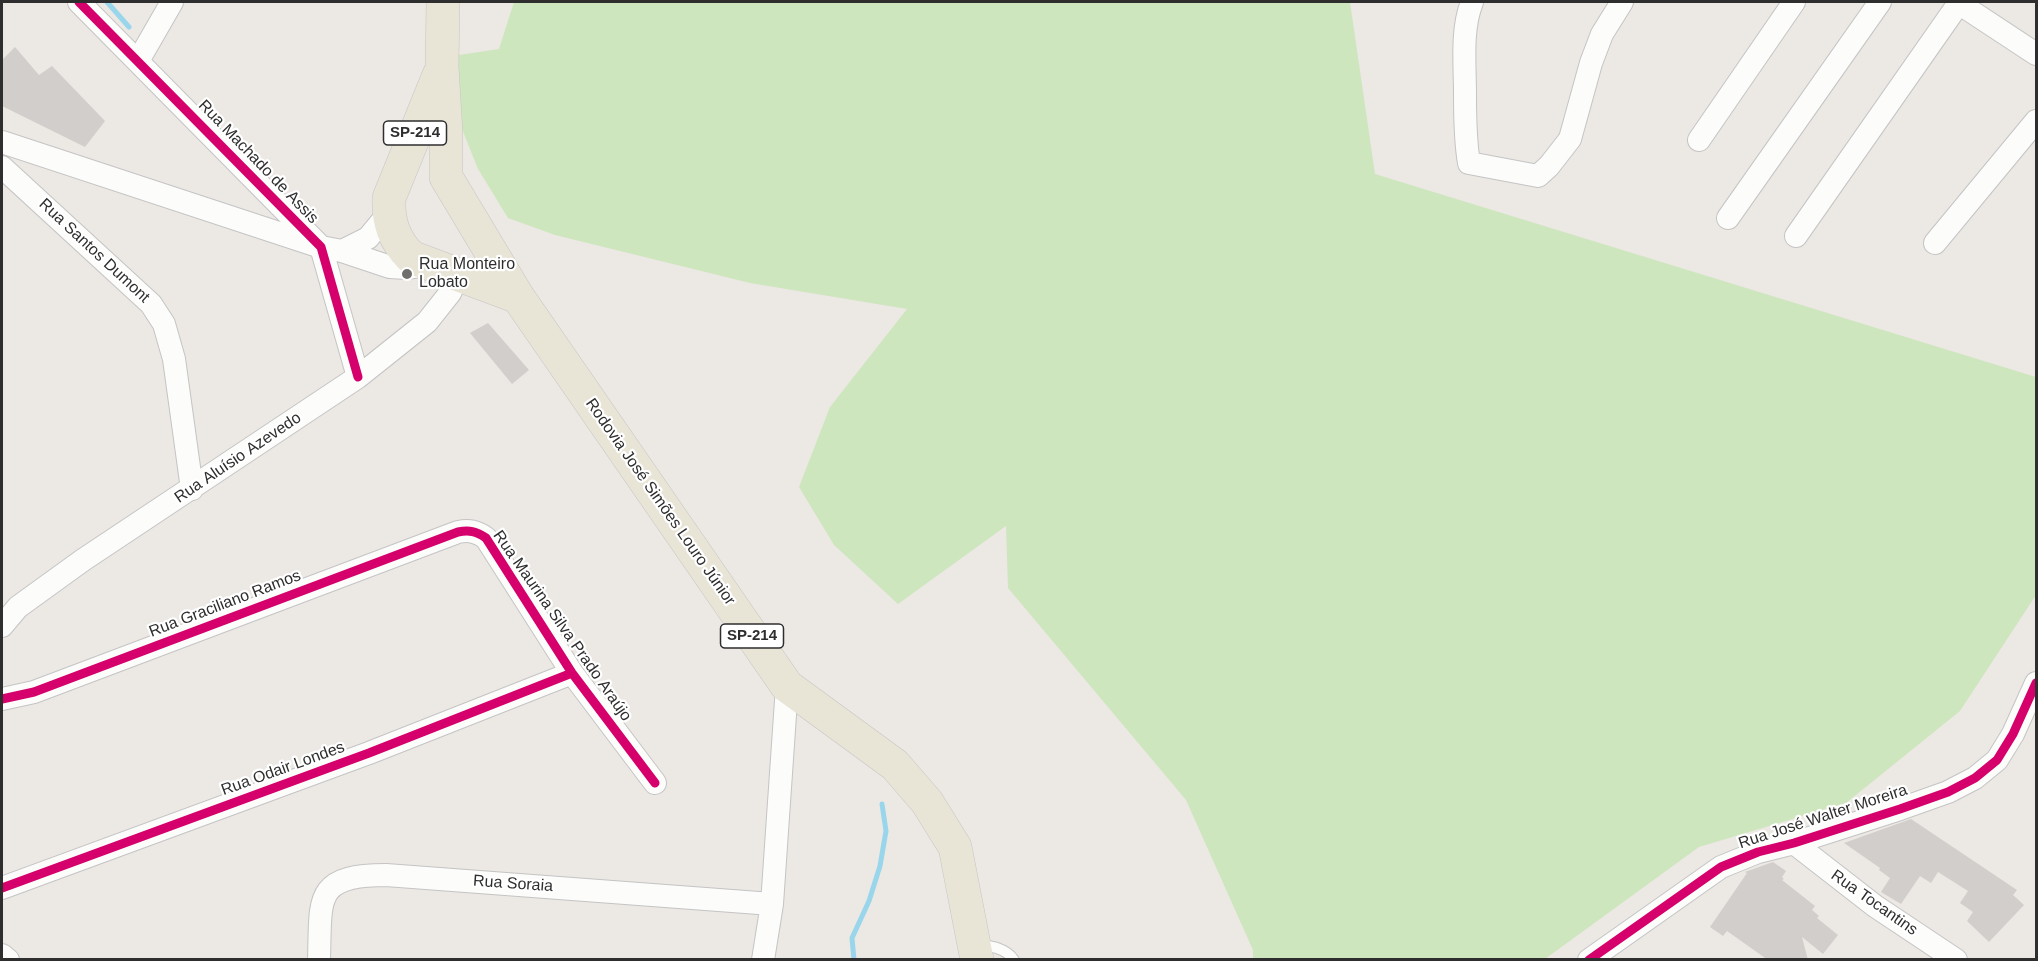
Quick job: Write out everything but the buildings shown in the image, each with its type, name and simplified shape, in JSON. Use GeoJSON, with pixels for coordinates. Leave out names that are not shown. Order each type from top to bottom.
{"type":"FeatureCollection","features":[{"type":"Feature","properties":{"kind":"main road","name":"SP-214"},"geometry":{"type":"LineString","coordinates":[[443,2],[442,67],[446,177]]}},
{"type":"Feature","properties":{"kind":"main road","name":"SP-214"},"geometry":{"type":"LineString","coordinates":[[388,206],[442,67]]}},
{"type":"Feature","properties":{"kind":"main road"},"geometry":{"type":"LineString","coordinates":[[446,177],[419,170],[408,174],[398,182],[388,206],[392,230],[400,246],[411,257],[429,265],[518,297]]}},
{"type":"Feature","properties":{"kind":"main road","name":"Rodovia José Simões Louro Júnior"},"geometry":{"type":"LineString","coordinates":[[446,177],[518,297],[788,687],[895,765],[927,802],[955,847],[975,951]]}},
{"type":"Feature","properties":{"kind":"main road"},"geometry":{"type":"LineString","coordinates":[[459,274],[471,255],[479,234]]}},
{"type":"Feature","properties":{"kind":"street","name":"Rua Machado de Assis"},"geometry":{"type":"LineString","coordinates":[[79,2],[331,249],[358,377]]}},
{"type":"Feature","properties":{"kind":"street"},"geometry":{"type":"LineString","coordinates":[[138,61],[172,2]]}},
{"type":"Feature","properties":{"kind":"street"},"geometry":{"type":"LineString","coordinates":[[1472,2],[1468,10],[1464,41],[1465,135],[1469,163],[1538,176],[1560,154],[1570,139],[1591,63],[1602,34],[1622,2]]}},
{"type":"Feature","properties":{"kind":"street"},"geometry":{"type":"LineString","coordinates":[[1699,140],[1794,2]]}},
{"type":"Feature","properties":{"kind":"street"},"geometry":{"type":"LineString","coordinates":[[1728,218],[1880,2]]}},
{"type":"Feature","properties":{"kind":"street"},"geometry":{"type":"LineString","coordinates":[[1796,236],[1958,2],[2037,54]]}},
{"type":"Feature","properties":{"kind":"street"},"geometry":{"type":"LineString","coordinates":[[1935,243],[2037,121]]}},
{"type":"Feature","properties":{"kind":"street"},"geometry":{"type":"LineString","coordinates":[[2,142],[390,267],[406,268],[429,265]]}},
{"type":"Feature","properties":{"kind":"street","name":"Rua Santos Dumont"},"geometry":{"type":"LineString","coordinates":[[2,167],[151,304],[164,324],[174,359],[192,489]]}},
{"type":"Feature","properties":{"kind":"street"},"geometry":{"type":"LineString","coordinates":[[331,249],[368,238],[388,206]]}},
{"type":"Feature","properties":{"kind":"street","name":"Rua Aluísio Azevedo"},"geometry":{"type":"LineString","coordinates":[[2,626],[18,607],[83,560],[358,377],[427,322],[450,292],[459,274]]}},
{"type":"Feature","properties":{"kind":"street","name":"Rua Maurina Silva Prado Araújo"},"geometry":{"type":"LineString","coordinates":[[458,532],[477,532],[486,538],[572,673],[655,783]]}},
{"type":"Feature","properties":{"kind":"street","name":"Rua Graciliano Ramos"},"geometry":{"type":"LineString","coordinates":[[2,699],[34,692],[458,532]]}},
{"type":"Feature","properties":{"kind":"street","name":"Rua Odair Londes"},"geometry":{"type":"LineString","coordinates":[[2,888],[369,753],[572,673]]}},
{"type":"Feature","properties":{"kind":"street","name":"Rua José Walter Moreira"},"geometry":{"type":"LineString","coordinates":[[1589,960],[1721,867],[1758,852],[1794,843],[1948,792],[1975,778],[1997,760],[2013,734],[2037,682]]}},
{"type":"Feature","properties":{"kind":"street"},"geometry":{"type":"LineString","coordinates":[[763,960],[772,904],[788,687]]}},
{"type":"Feature","properties":{"kind":"street","name":"Rua Tocantins"},"geometry":{"type":"LineString","coordinates":[[1794,843],[1875,906],[1956,960]]}},
{"type":"Feature","properties":{"kind":"street","name":"Rua Soraia"},"geometry":{"type":"LineString","coordinates":[[319,960],[320,910],[326,891],[335,883],[365,875],[772,904]]}},
{"type":"Feature","properties":{"kind":"street"},"geometry":{"type":"LineString","coordinates":[[2,956],[8,960]]}},
{"type":"Feature","properties":{"kind":"lane"},"geometry":{"type":"LineString","coordinates":[[975,951],[1000,948],[1014,960]]}},
{"type":"Feature","properties":{"kind":"green space"},"geometry":{"type":"Polygon","coordinates":[[[514,2],[1350,2],[1375,174],[2036,377],[2036,595],[1960,711],[1846,803],[1699,847],[1545,959],[1253,959],[1253,950],[1186,800],[1008,588],[1006,526],[898,604],[834,545],[799,487],[830,407],[907,309],[750,283],[555,235],[508,218],[478,169],[452,104],[452,56],[499,49],[514,2]]]}},
{"type":"Feature","properties":{"kind":"waterway"},"geometry":{"type":"LineString","coordinates":[[107,2],[129,27]]}},
{"type":"Feature","properties":{"kind":"waterway"},"geometry":{"type":"LineString","coordinates":[[854,960],[852,938],[869,901],[880,866],[886,831],[882,804]]}},
{"type":"Feature","properties":{"kind":"cycle path"},"geometry":{"type":"LineString","coordinates":[[79,2],[321,247],[358,377]]}},
{"type":"Feature","properties":{"kind":"cycle path"},"geometry":{"type":"LineString","coordinates":[[2,699],[34,692],[458,532],[469,531],[486,538],[572,673],[655,783]]}},
{"type":"Feature","properties":{"kind":"cycle path"},"geometry":{"type":"LineString","coordinates":[[2,888],[369,753],[572,673]]}},
{"type":"Feature","properties":{"kind":"cycle path"},"geometry":{"type":"LineString","coordinates":[[1589,960],[1721,867],[1758,852],[1794,843],[1900,809],[1948,792],[1975,778],[1997,760],[2013,734],[2036,683]]}},
{"type":"Feature","properties":{"kind":"place","name":"Rua Monteiro Lobato"},"geometry":{"type":"Point","coordinates":[407,274]}}]}
